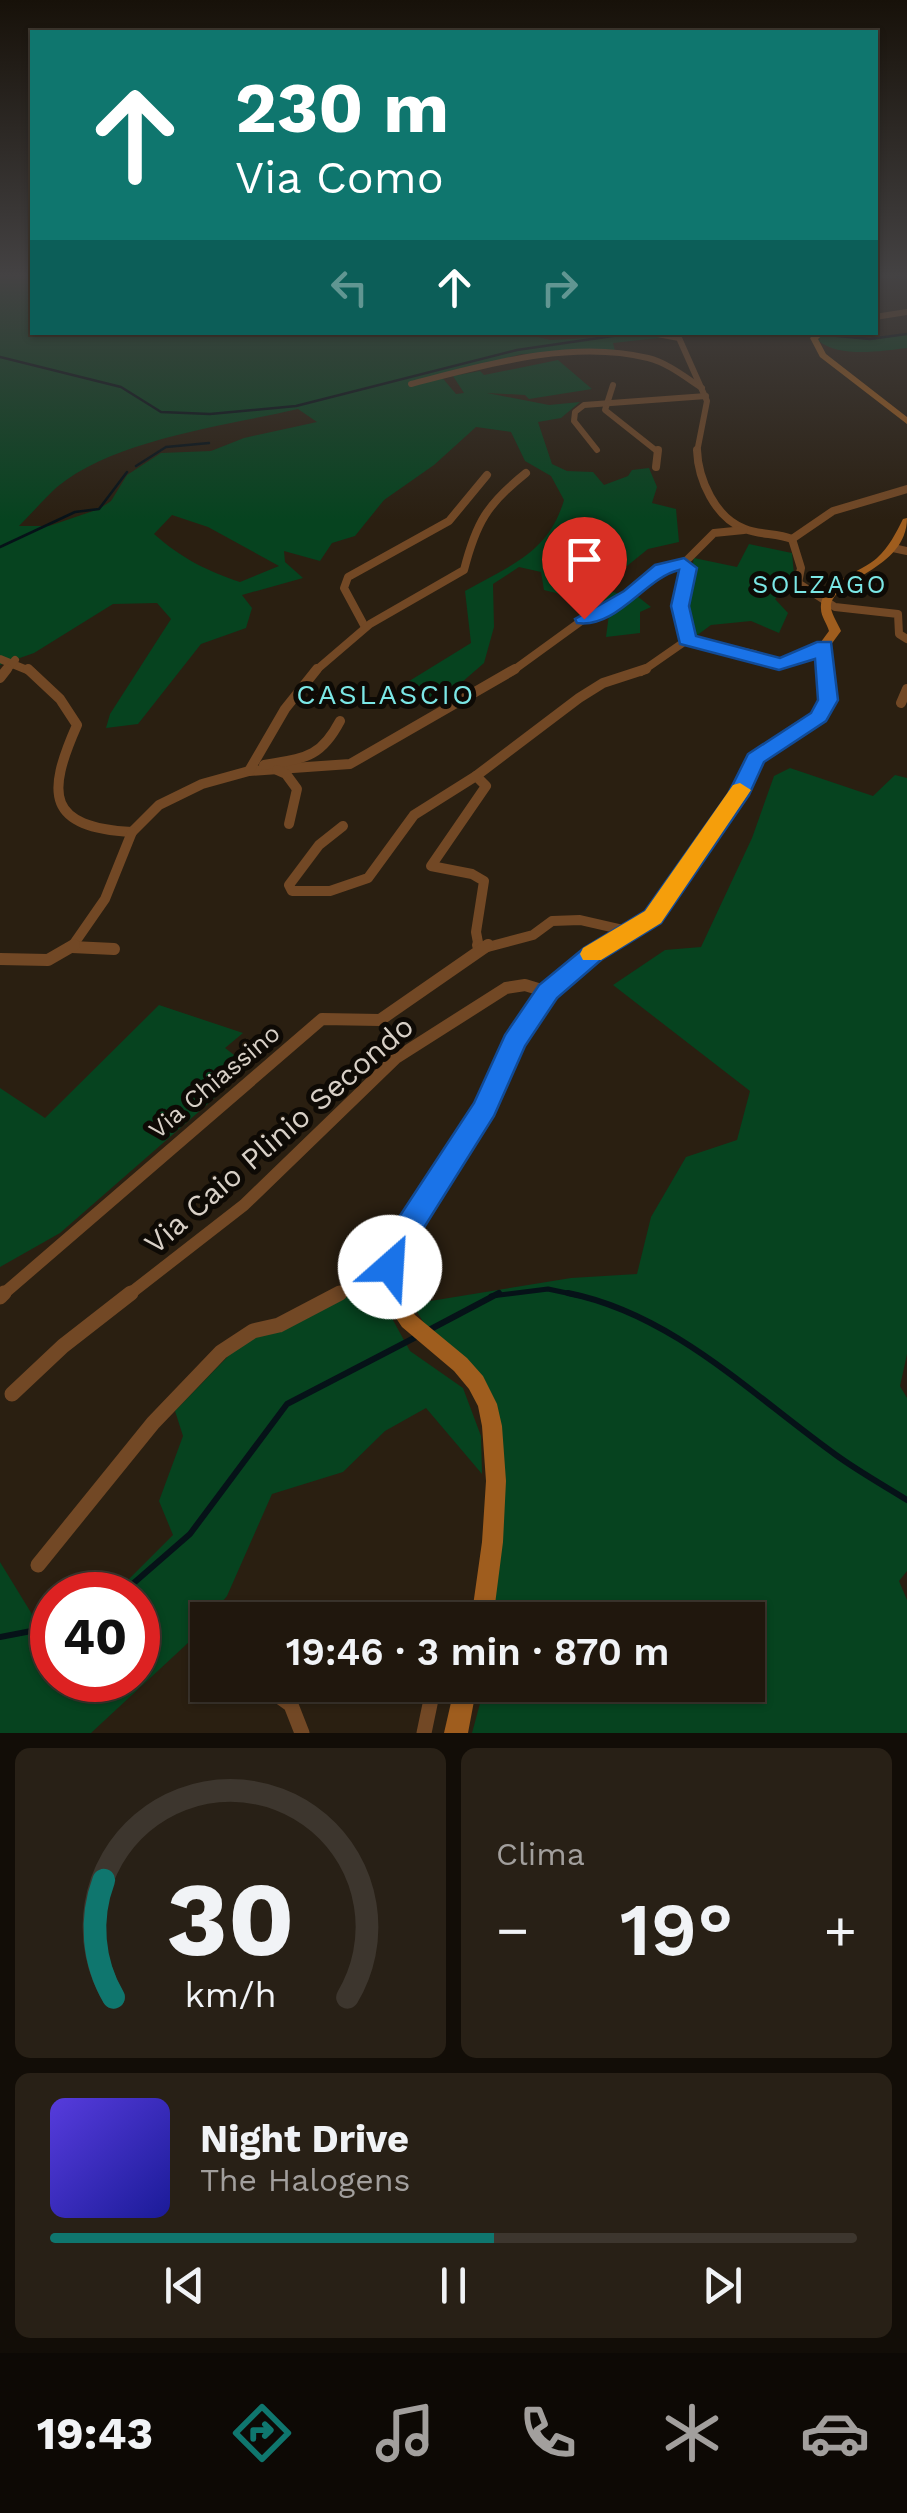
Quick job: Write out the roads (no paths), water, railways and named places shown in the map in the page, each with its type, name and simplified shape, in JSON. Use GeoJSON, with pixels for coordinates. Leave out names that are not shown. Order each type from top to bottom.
{"type":"FeatureCollection","features":[{"type":"Feature","properties":{"kind":"street"},"geometry":{"type":"LineString","coordinates":[[411,384],[535,358]]}},
{"type":"Feature","properties":{"kind":"street"},"geometry":{"type":"LineString","coordinates":[[645,358],[670,367],[704,392]]}},
{"type":"Feature","properties":{"kind":"street"},"geometry":{"type":"LineString","coordinates":[[684,358],[704,392],[706,423],[696,448],[697,462],[718,508],[744,530]]}},
{"type":"Feature","properties":{"kind":"street"},"geometry":{"type":"LineString","coordinates":[[827,358],[907,421]]}},
{"type":"Feature","properties":{"kind":"street"},"geometry":{"type":"LineString","coordinates":[[613,385],[606,412],[660,452],[656,467]]}},
{"type":"Feature","properties":{"kind":"street"},"geometry":{"type":"LineString","coordinates":[[598,450],[574,421],[575,412],[584,405],[704,392]]}},
{"type":"Feature","properties":{"kind":"street"},"geometry":{"type":"LineString","coordinates":[[249,771],[287,704],[307,680],[366,626],[464,570],[472,532],[492,504],[526,474]]}},
{"type":"Feature","properties":{"kind":"street"},"geometry":{"type":"LineString","coordinates":[[366,626],[344,588],[348,577],[449,521],[487,475]]}},
{"type":"Feature","properties":{"kind":"street"},"geometry":{"type":"LineString","coordinates":[[249,771],[350,764],[511,672],[603,607],[631,595],[662,568],[684,564],[714,532],[744,530],[792,539],[833,511],[907,488]]}},
{"type":"Feature","properties":{"kind":"street"},"geometry":{"type":"LineString","coordinates":[[826,607],[833,592],[870,569],[892,548],[907,521]]}},
{"type":"Feature","properties":{"kind":"street"},"geometry":{"type":"LineString","coordinates":[[343,826],[322,838],[312,850],[289,885],[292,891],[330,891],[368,878],[414,815],[476,776],[579,698],[603,684],[643,671],[687,640],[754,654],[774,663],[799,660],[824,646],[835,630],[826,607],[798,583],[801,568],[792,539]]}},
{"type":"Feature","properties":{"kind":"street"},"geometry":{"type":"LineString","coordinates":[[892,548],[907,552]]}},
{"type":"Feature","properties":{"kind":"street"},"geometry":{"type":"LineString","coordinates":[[684,564],[688,568],[680,606],[687,640]]}},
{"type":"Feature","properties":{"kind":"street"},"geometry":{"type":"LineString","coordinates":[[826,607],[853,613],[898,614],[898,634],[907,639]]}},
{"type":"Feature","properties":{"kind":"street"},"geometry":{"type":"LineString","coordinates":[[484,1602],[490,1559],[493,1427],[477,1382],[402,1318],[392,1292],[390,1267],[394,1250],[485,1108],[514,1042],[548,992],[592,954],[653,917],[738,795],[756,759],[822,712],[828,695],[824,646]]}},
{"type":"Feature","properties":{"kind":"street"},"geometry":{"type":"LineString","coordinates":[[0,659],[15,660],[76,718],[77,725],[60,756],[57,772],[58,790],[69,818],[87,829],[132,832]]}},
{"type":"Feature","properties":{"kind":"street"},"geometry":{"type":"LineString","coordinates":[[0,678],[15,660]]}},
{"type":"Feature","properties":{"kind":"street"},"geometry":{"type":"LineString","coordinates":[[901,703],[907,689]]}},
{"type":"Feature","properties":{"kind":"street"},"geometry":{"type":"LineString","coordinates":[[72,948],[113,880],[140,820],[171,798],[202,784],[268,763],[301,759],[326,748],[340,721]]}},
{"type":"Feature","properties":{"kind":"street"},"geometry":{"type":"LineString","coordinates":[[272,768],[286,774],[297,790],[289,824]]}},
{"type":"Feature","properties":{"kind":"street"},"geometry":{"type":"LineString","coordinates":[[476,776],[486,786],[431,866],[447,872],[476,873],[486,886],[474,927],[480,950]]}},
{"type":"Feature","properties":{"kind":"street","name":"Via Chiassino"},"geometry":{"type":"LineString","coordinates":[[0,1297],[322,1019],[380,1020],[496,940],[533,935],[552,921],[564,919],[628,931]]}},
{"type":"Feature","properties":{"kind":"street"},"geometry":{"type":"LineString","coordinates":[[0,960],[42,960],[72,948],[114,949]]}},
{"type":"Feature","properties":{"kind":"street","name":"Via Caio Plinio Secondo"},"geometry":{"type":"LineString","coordinates":[[12,1394],[63,1346],[244,1206],[396,1058],[506,988],[525,985],[548,992]]}},
{"type":"Feature","properties":{"kind":"street"},"geometry":{"type":"LineString","coordinates":[[38,1565],[154,1423],[221,1352],[253,1331],[279,1324],[390,1267]]}},
{"type":"Feature","properties":{"kind":"street"},"geometry":{"type":"LineString","coordinates":[[287,1702],[302,1733]]}},
{"type":"Feature","properties":{"kind":"street"},"geometry":{"type":"LineString","coordinates":[[424,1733],[430,1702]]}},
{"type":"Feature","properties":{"kind":"street"},"geometry":{"type":"LineString","coordinates":[[456,1733],[462,1702]]}},
{"type":"Feature","properties":{"kind":"waterway"},"geometry":{"type":"LineString","coordinates":[[4,358],[121,387],[161,412],[210,414],[296,406],[486,358]]}},
{"type":"Feature","properties":{"kind":"waterway"},"geometry":{"type":"LineString","coordinates":[[136,466],[166,447],[209,443]]}},
{"type":"Feature","properties":{"kind":"waterway"},"geometry":{"type":"LineString","coordinates":[[0,547],[75,512],[99,509],[127,472]]}},
{"type":"Feature","properties":{"kind":"waterway"},"geometry":{"type":"LineString","coordinates":[[494,1296],[548,1289],[571,1294]]}},
{"type":"Feature","properties":{"kind":"waterway"},"geometry":{"type":"LineString","coordinates":[[494,1296],[499,1293]]}},
{"type":"Feature","properties":{"kind":"waterway"},"geometry":{"type":"LineString","coordinates":[[571,1294],[581,1296]]}},
{"type":"Feature","properties":{"kind":"waterway"},"geometry":{"type":"LineString","coordinates":[[571,1294],[606,1304],[677,1338],[844,1461],[907,1500]]}},
{"type":"Feature","properties":{"kind":"waterway"},"geometry":{"type":"LineString","coordinates":[[429,1330],[494,1296]]}},
{"type":"Feature","properties":{"kind":"waterway"},"geometry":{"type":"LineString","coordinates":[[146,1572],[190,1534],[287,1404],[416,1337]]}},
{"type":"Feature","properties":{"kind":"waterway"},"geometry":{"type":"LineString","coordinates":[[0,1637],[30,1631]]}},
{"type":"Feature","properties":{"kind":"district","name":"SOLZAGO"},"geometry":{"type":"Point","coordinates":[820,584]}},
{"type":"Feature","properties":{"kind":"district","name":"CASLASCIO"},"geometry":{"type":"Point","coordinates":[386,694]}}]}
